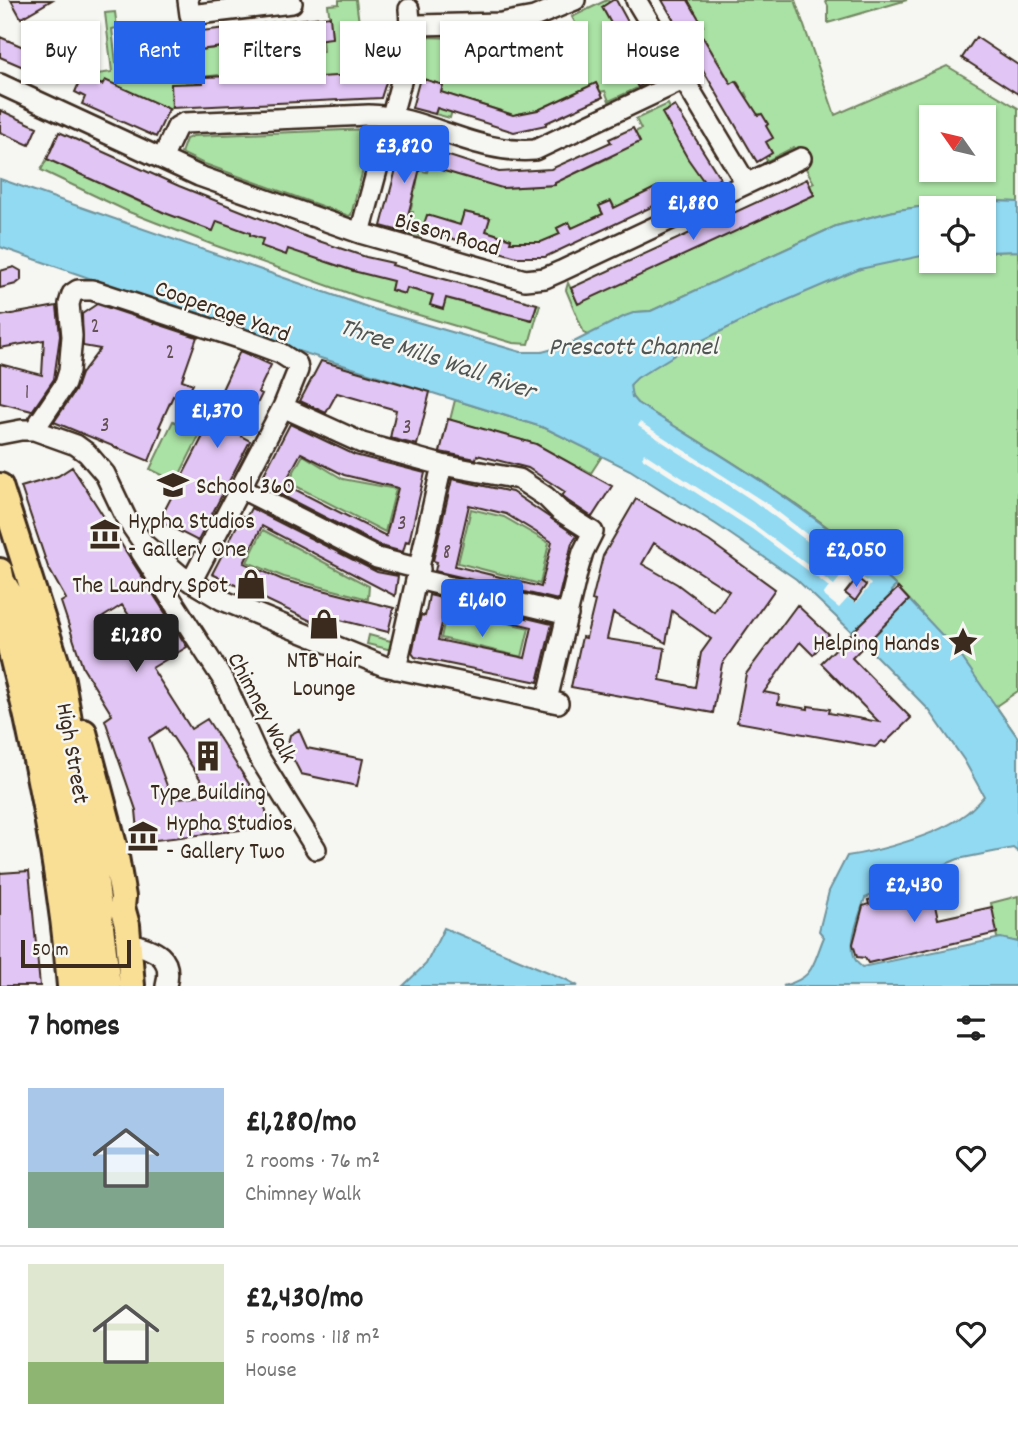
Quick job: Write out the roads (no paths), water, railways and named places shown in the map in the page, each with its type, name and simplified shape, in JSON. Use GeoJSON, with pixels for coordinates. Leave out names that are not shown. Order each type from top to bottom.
{"type":"FeatureCollection","features":[{"type":"Feature","properties":{"kind":"main road","name":"High Street"},"geometry":{"type":"LineString","coordinates":[[0,486],[62,680],[93,858],[108,986]]}},
{"type":"Feature","properties":{"kind":"main road","name":"High Street"},"geometry":{"type":"LineString","coordinates":[[1,576],[8,669],[54,858],[70,986]]}},
{"type":"Feature","properties":{"kind":"main road","name":"High Street"},"geometry":{"type":"LineString","coordinates":[[1,576],[19,610],[58,761],[76,860],[88,986]]}},
{"type":"Feature","properties":{"kind":"main road"},"geometry":{"type":"LineString","coordinates":[[62,680],[87,738],[114,845],[132,986]]}},
{"type":"Feature","properties":{"kind":"street"},"geometry":{"type":"LineString","coordinates":[[188,0],[190,15],[253,4],[292,3]]}},
{"type":"Feature","properties":{"kind":"street"},"geometry":{"type":"LineString","coordinates":[[360,233],[405,62],[410,19],[419,25],[501,23],[534,18],[575,0]]}},
{"type":"Feature","properties":{"kind":"street"},"geometry":{"type":"LineString","coordinates":[[636,0],[648,21]]}},
{"type":"Feature","properties":{"kind":"street","name":"Bisson Road"},"geometry":{"type":"LineString","coordinates":[[0,84],[199,176],[360,233],[525,280],[545,278],[801,158]]}},
{"type":"Feature","properties":{"kind":"street"},"geometry":{"type":"LineString","coordinates":[[162,159],[177,127],[184,123],[369,115],[392,117],[496,149],[535,150],[675,84]]}},
{"type":"Feature","properties":{"kind":"street"},"geometry":{"type":"LineString","coordinates":[[685,84],[746,183]]}},
{"type":"Feature","properties":{"kind":"street","name":"Cooperage Yard"},"geometry":{"type":"LineString","coordinates":[[34,430],[65,384],[72,336],[69,303],[72,294],[78,290],[92,290],[278,352],[297,364],[298,370],[283,407]]}},
{"type":"Feature","properties":{"kind":"street"},"geometry":{"type":"LineString","coordinates":[[0,434],[34,430],[66,440],[87,453],[105,474],[126,518],[144,544],[169,567],[191,582],[242,609],[396,670],[553,702],[568,615],[583,552],[593,532],[519,479],[442,465],[362,443],[283,407],[191,582]]}},
{"type":"Feature","properties":{"kind":"street"},"geometry":{"type":"LineString","coordinates":[[396,670],[442,465]]}},
{"type":"Feature","properties":{"kind":"street"},"geometry":{"type":"LineString","coordinates":[[240,488],[377,558],[418,574],[568,615]]}},
{"type":"Feature","properties":{"kind":"street","name":"Chimney Walk"},"geometry":{"type":"LineString","coordinates":[[126,518],[123,520],[136,543],[224,681],[257,754],[316,849]]}},
{"type":"Feature","properties":{"kind":"street"},"geometry":{"type":"LineString","coordinates":[[128,942],[164,958],[169,972],[166,986]]}},
{"type":"Feature","properties":{"kind":"water"},"geometry":{"type":"Polygon","coordinates":[[[0,179],[379,311],[521,352],[542,352],[568,345],[625,316],[651,311],[836,226],[919,207],[919,257],[860,269],[762,311],[683,350],[630,385],[632,397],[637,403],[804,511],[836,534],[896,586],[891,591],[893,593],[852,632],[796,579],[717,525],[630,470],[545,428],[298,351],[0,247],[0,179]]]}},
{"type":"Feature","properties":{"kind":"water"},"geometry":{"type":"Polygon","coordinates":[[[996,201],[1018,202],[1018,251],[996,252],[996,201]]]}},
{"type":"Feature","properties":{"kind":"water"},"geometry":{"type":"Polygon","coordinates":[[[909,600],[958,652],[1018,738],[1018,852],[1013,848],[958,859],[865,898],[856,925],[853,953],[862,967],[1001,938],[1018,942],[1018,986],[783,986],[801,979],[814,963],[824,937],[819,931],[829,891],[847,856],[892,846],[939,829],[967,813],[984,796],[964,760],[929,710],[865,645],[909,600]]]}},
{"type":"Feature","properties":{"kind":"water"},"geometry":{"type":"Polygon","coordinates":[[[444,928],[578,986],[403,986],[426,964],[444,928]]]}},
{"type":"Feature","properties":{"kind":"place","name":"School 360"},"geometry":{"type":"Point","coordinates":[173,485]}},
{"type":"Feature","properties":{"kind":"place","name":"Hypha Studios - Gallery One"},"geometry":{"type":"Point","coordinates":[105,534]}},
{"type":"Feature","properties":{"kind":"place","name":"The Laundry Spot"},"geometry":{"type":"Point","coordinates":[251,584]}},
{"type":"Feature","properties":{"kind":"place","name":"NTB Hair Lounge"},"geometry":{"type":"Point","coordinates":[324,624]}},
{"type":"Feature","properties":{"kind":"place","name":"Helping Hands"},"geometry":{"type":"Point","coordinates":[963,642]}},
{"type":"Feature","properties":{"kind":"place","name":"Type Building"},"geometry":{"type":"Point","coordinates":[208,756]}},
{"type":"Feature","properties":{"kind":"place","name":"Hypha Studios - Gallery Two"},"geometry":{"type":"Point","coordinates":[143,836]}},
{"type":"Feature","properties":{"kind":"water label","name":"Prescott Channel"},"geometry":{"type":"Point","coordinates":[633,345]}},
{"type":"Feature","properties":{"kind":"water label","name":"Three Mills Wall River"},"geometry":{"type":"Point","coordinates":[438,357]}}]}
